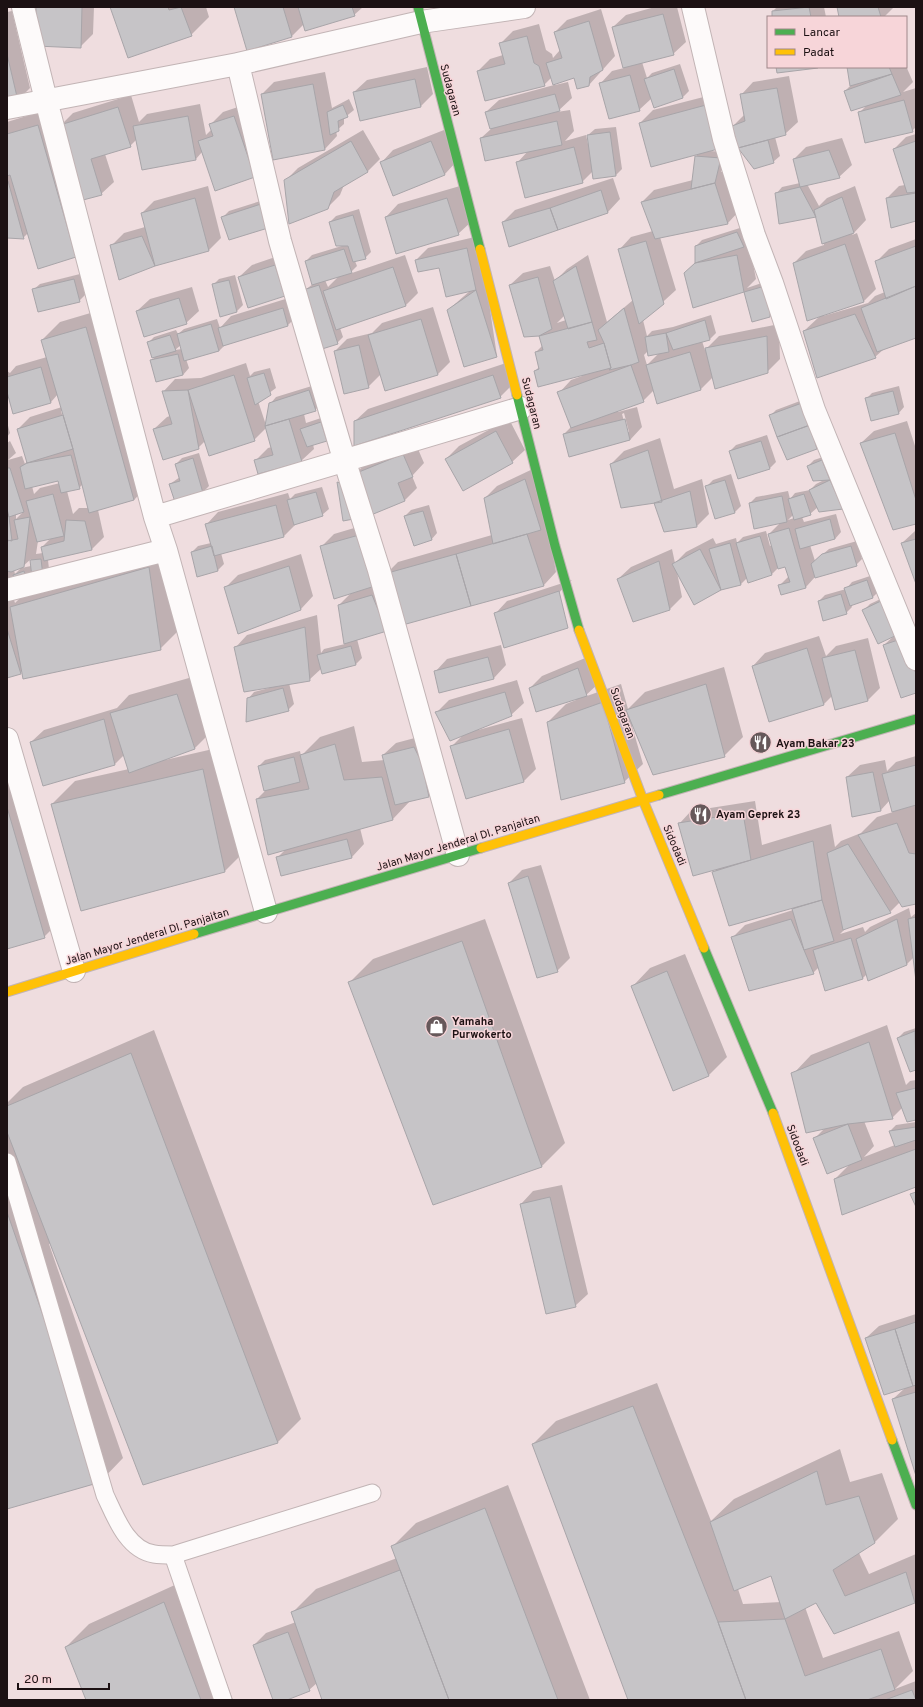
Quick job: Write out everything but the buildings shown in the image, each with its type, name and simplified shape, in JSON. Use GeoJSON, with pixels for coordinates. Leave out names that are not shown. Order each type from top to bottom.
{"type":"FeatureCollection","features":[{"type":"Feature","properties":{"kind":"street"},"geometry":{"type":"LineString","coordinates":[[23,7],[155,517],[166,550],[266,912]]}},
{"type":"Feature","properties":{"kind":"street"},"geometry":{"type":"LineString","coordinates":[[7,108],[238,64],[420,15],[524,7]]}},
{"type":"Feature","properties":{"kind":"street"},"geometry":{"type":"LineString","coordinates":[[693,7],[724,138],[754,235],[772,283],[814,410],[916,659]]}},
{"type":"Feature","properties":{"kind":"street","name":"Sudagaran"},"geometry":{"type":"LineString","coordinates":[[420,15],[555,546],[577,624],[643,800]]}},
{"type":"Feature","properties":{"kind":"street"},"geometry":{"type":"LineString","coordinates":[[238,64],[280,241],[344,459],[379,570],[458,855]]}},
{"type":"Feature","properties":{"kind":"street"},"geometry":{"type":"LineString","coordinates":[[155,517],[344,459],[521,408]]}},
{"type":"Feature","properties":{"kind":"street"},"geometry":{"type":"LineString","coordinates":[[7,590],[166,550]]}},
{"type":"Feature","properties":{"kind":"street","name":"Jalan Mayor Jenderal DI. Panjaitan"},"geometry":{"type":"LineString","coordinates":[[7,992],[266,912],[916,719]]}},
{"type":"Feature","properties":{"kind":"street"},"geometry":{"type":"LineString","coordinates":[[7,739],[74,971]]}},
{"type":"Feature","properties":{"kind":"street","name":"Sidodadi"},"geometry":{"type":"LineString","coordinates":[[643,800],[770,1106],[916,1505]]}},
{"type":"Feature","properties":{"kind":"lane"},"geometry":{"type":"LineString","coordinates":[[7,1162],[105,1495],[119,1526],[135,1545],[153,1554],[173,1555],[372,1493]]}},
{"type":"Feature","properties":{"kind":"lane"},"geometry":{"type":"LineString","coordinates":[[173,1555],[223,1700]]}},
{"type":"Feature","properties":{"kind":"traffic: fast"},"geometry":{"type":"LineString","coordinates":[[418,7],[480,249]]}},
{"type":"Feature","properties":{"kind":"traffic: fast"},"geometry":{"type":"LineString","coordinates":[[517,395],[555,546],[579,630]]}},
{"type":"Feature","properties":{"kind":"traffic: fast"},"geometry":{"type":"LineString","coordinates":[[659,795],[916,719]]}},
{"type":"Feature","properties":{"kind":"traffic: fast"},"geometry":{"type":"LineString","coordinates":[[194,934],[481,848]]}},
{"type":"Feature","properties":{"kind":"traffic: fast"},"geometry":{"type":"LineString","coordinates":[[704,948],[773,1113]]}},
{"type":"Feature","properties":{"kind":"traffic: fast"},"geometry":{"type":"LineString","coordinates":[[892,1440],[916,1505]]}},
{"type":"Feature","properties":{"kind":"traffic: slow"},"geometry":{"type":"LineString","coordinates":[[480,249],[517,395]]}},
{"type":"Feature","properties":{"kind":"traffic: slow"},"geometry":{"type":"LineString","coordinates":[[579,630],[643,800],[704,948]]}},
{"type":"Feature","properties":{"kind":"traffic: slow"},"geometry":{"type":"LineString","coordinates":[[481,848],[659,795]]}},
{"type":"Feature","properties":{"kind":"traffic: slow"},"geometry":{"type":"LineString","coordinates":[[7,992],[194,934]]}},
{"type":"Feature","properties":{"kind":"traffic: slow"},"geometry":{"type":"LineString","coordinates":[[773,1113],[892,1440]]}},
{"type":"Feature","properties":{"kind":"place","name":"Ayam Bakar 23"},"geometry":{"type":"Point","coordinates":[760,743]}},
{"type":"Feature","properties":{"kind":"place","name":"Ayam Geprek 23"},"geometry":{"type":"Point","coordinates":[701,814]}},
{"type":"Feature","properties":{"kind":"place","name":"Yamaha Purwokerto"},"geometry":{"type":"Point","coordinates":[436,1027]}}]}
